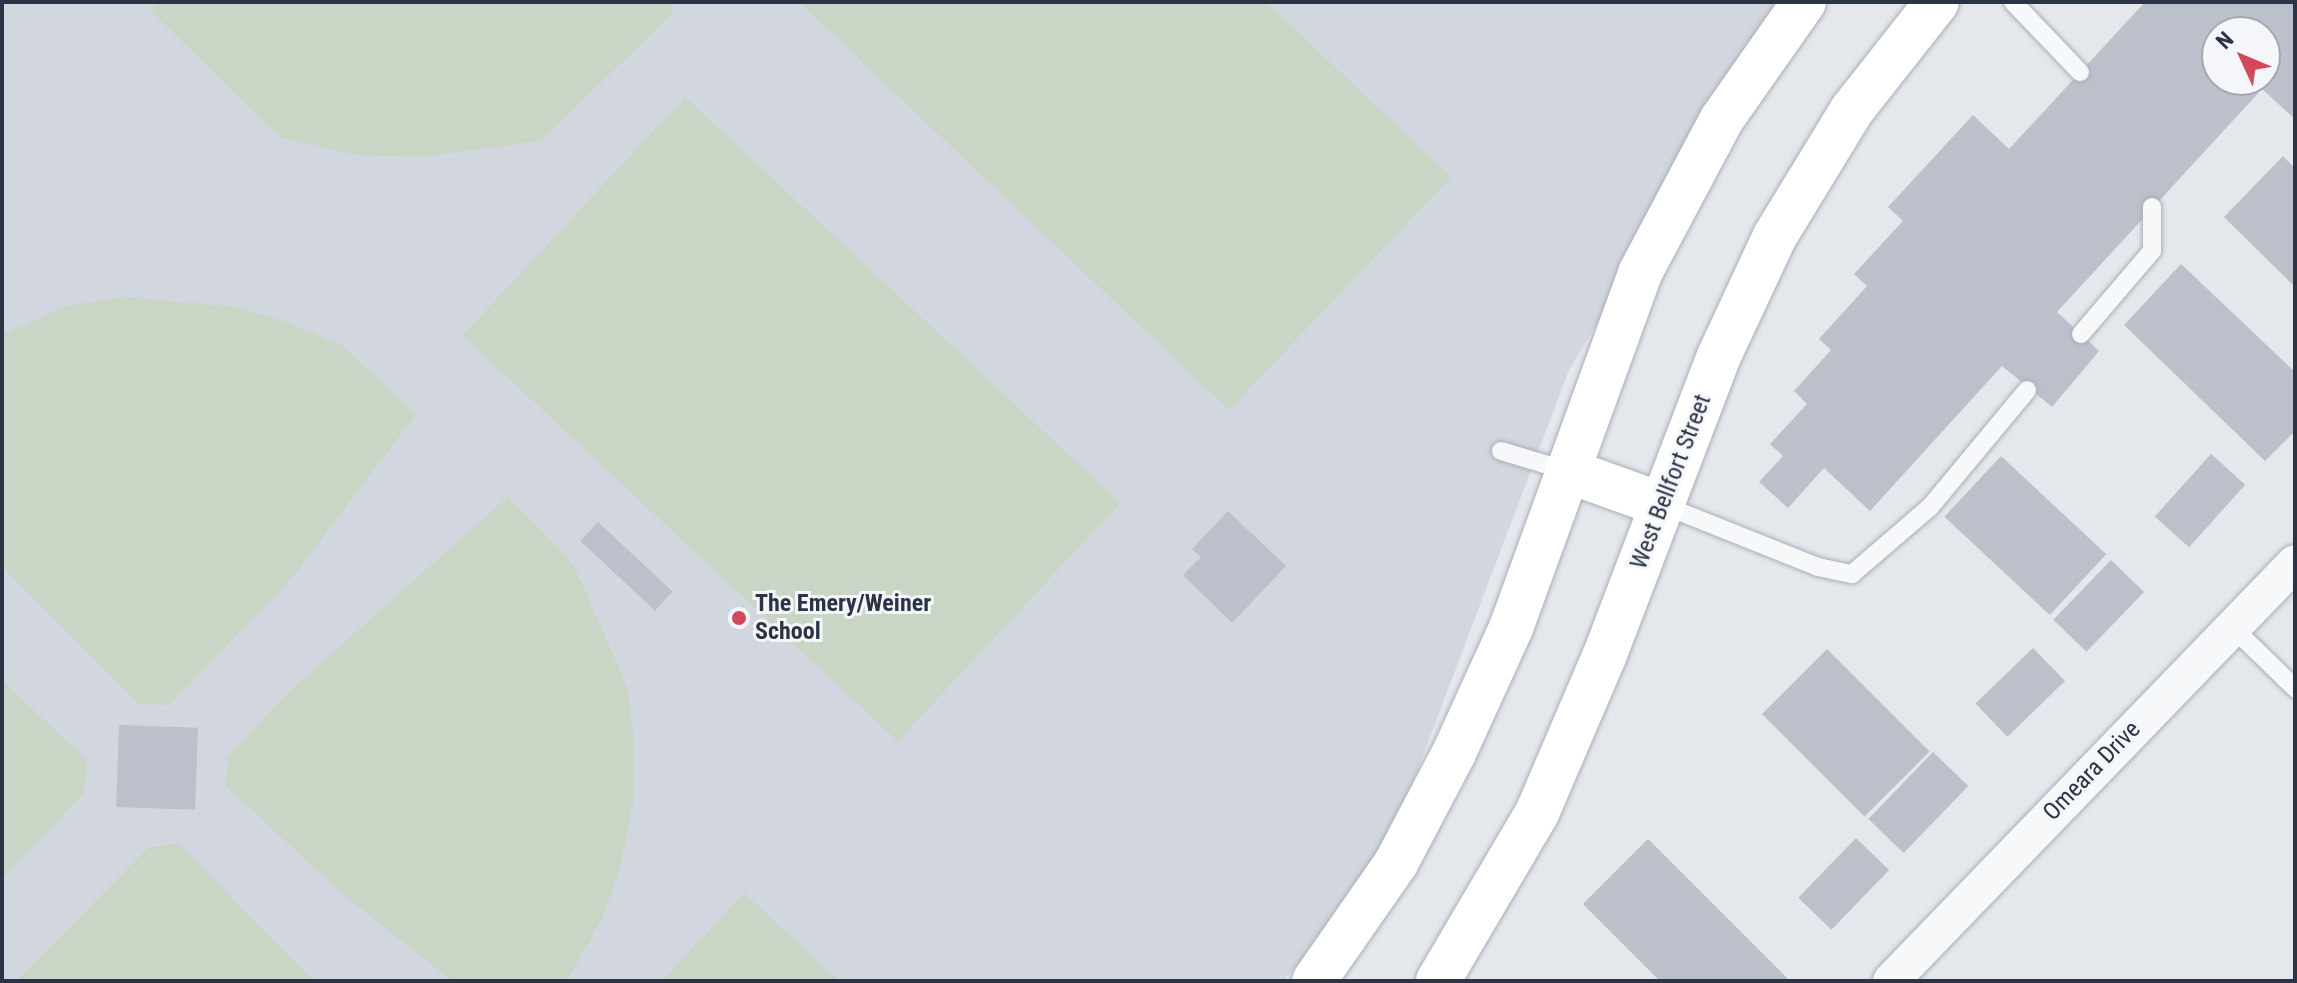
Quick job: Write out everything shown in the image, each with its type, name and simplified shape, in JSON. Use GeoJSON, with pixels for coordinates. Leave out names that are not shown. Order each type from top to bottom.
{"type":"FeatureCollection","features":[{"type":"Feature","properties":{"kind":"main road"},"geometry":{"type":"LineString","coordinates":[[1314,981],[1396,863],[1454,753],[1511,628],[1640,273],[1722,119],[1804,2]]}},
{"type":"Feature","properties":{"kind":"main road","name":"West Bellfort Street"},"geometry":{"type":"LineString","coordinates":[[1438,981],[1537,813],[1663,505],[1719,356],[1775,236],[1852,110],[1937,2]]}},
{"type":"Feature","properties":{"kind":"main road"},"geometry":{"type":"LineString","coordinates":[[1568,471],[1663,505]]}},
{"type":"Feature","properties":{"kind":"street","name":"Omeara Drive"},"geometry":{"type":"LineString","coordinates":[[1891,981],[2295,563]]}},
{"type":"Feature","properties":{"kind":"lane"},"geometry":{"type":"LineString","coordinates":[[2013,2],[2080,72]]}},
{"type":"Feature","properties":{"kind":"lane"},"geometry":{"type":"LineString","coordinates":[[2081,334],[2152,251],[2152,207]]}},
{"type":"Feature","properties":{"kind":"lane"},"geometry":{"type":"LineString","coordinates":[[1663,505],[1818,567],[1852,574],[1930,507],[2027,390]]}},
{"type":"Feature","properties":{"kind":"lane"},"geometry":{"type":"LineString","coordinates":[[1501,451],[1568,471]]}},
{"type":"Feature","properties":{"kind":"lane"},"geometry":{"type":"LineString","coordinates":[[2232,627],[2295,688]]}},
{"type":"Feature","properties":{"kind":"shaded area","name":"The Emery/Weiner School"},"geometry":{"type":"Polygon","coordinates":[[[2,2],[1792,2],[1569,370],[1381,866],[1283,981],[2,981],[2,2]]]}},
{"type":"Feature","properties":{"kind":"green space"},"geometry":{"type":"Polygon","coordinates":[[[157,2],[671,2],[673,13],[540,141],[421,157],[358,155],[281,138],[151,11],[157,2]]]}},
{"type":"Feature","properties":{"kind":"green space"},"geometry":{"type":"Polygon","coordinates":[[[799,2],[1266,2],[1451,177],[1229,410],[799,2]]]}},
{"type":"Feature","properties":{"kind":"green space"},"geometry":{"type":"Polygon","coordinates":[[[685,97],[1120,503],[898,741],[463,335],[685,97]]]}},
{"type":"Feature","properties":{"kind":"green space"},"geometry":{"type":"Polygon","coordinates":[[[124,297],[236,307],[287,322],[341,345],[416,414],[293,577],[169,705],[138,704],[2,566],[2,334],[68,306],[124,297]]]}},
{"type":"Feature","properties":{"kind":"green space"},"geometry":{"type":"Polygon","coordinates":[[[508,497],[573,564],[627,686],[634,740],[634,799],[620,868],[602,918],[567,981],[452,981],[346,897],[226,786],[228,756],[294,687],[508,497]]]}},
{"type":"Feature","properties":{"kind":"green space"},"geometry":{"type":"Polygon","coordinates":[[[2,681],[87,760],[84,793],[2,879],[2,681]]]}},
{"type":"Feature","properties":{"kind":"green space"},"geometry":{"type":"Polygon","coordinates":[[[178,843],[314,981],[17,981],[148,848],[178,843]]]}},
{"type":"Feature","properties":{"kind":"green space"},"geometry":{"type":"Polygon","coordinates":[[[744,893],[839,981],[662,981],[744,893]]]}},
{"type":"Feature","properties":{"kind":"building"},"geometry":{"type":"Polygon","coordinates":[[[2145,2],[2295,2],[2295,119],[2270,96],[2281,96],[2281,16],[2201,16],[2201,96],[2256,96],[2057,312],[2099,351],[2052,407],[2002,366],[1870,511],[1824,468],[1788,508],[1759,482],[1783,456],[1770,444],[1807,404],[1794,391],[1831,350],[1819,339],[1867,286],[1854,274],[1903,221],[1888,207],[1973,115],[2009,149],[2145,2]]]}},
{"type":"Feature","properties":{"kind":"building"},"geometry":{"type":"Polygon","coordinates":[[[2283,156],[2295,168],[2295,287],[2224,217],[2283,156]]]}},
{"type":"Feature","properties":{"kind":"building"},"geometry":{"type":"Polygon","coordinates":[[[2181,264],[2295,372],[2295,431],[2265,461],[2124,325],[2181,264]]]}},
{"type":"Feature","properties":{"kind":"building"},"geometry":{"type":"Polygon","coordinates":[[[2211,454],[2245,485],[2189,547],[2155,516],[2211,454]]]}},
{"type":"Feature","properties":{"kind":"building"},"geometry":{"type":"Polygon","coordinates":[[[2001,456],[2106,554],[2050,615],[1944,517],[2001,456]]]}},
{"type":"Feature","properties":{"kind":"building"},"geometry":{"type":"Polygon","coordinates":[[[1228,511],[1286,566],[1232,623],[1183,575],[1201,557],[1192,549],[1228,511]]]}},
{"type":"Feature","properties":{"kind":"building"},"geometry":{"type":"Polygon","coordinates":[[[598,522],[673,592],[655,611],[580,541],[598,522]]]}},
{"type":"Feature","properties":{"kind":"building"},"geometry":{"type":"Polygon","coordinates":[[[2111,560],[2144,592],[2086,652],[2053,620],[2111,560]]]}},
{"type":"Feature","properties":{"kind":"building"},"geometry":{"type":"Polygon","coordinates":[[[2033,648],[2065,681],[2007,737],[1975,704],[2033,648]]]}},
{"type":"Feature","properties":{"kind":"building"},"geometry":{"type":"Polygon","coordinates":[[[1827,649],[1930,752],[1864,817],[1762,714],[1827,649]]]}},
{"type":"Feature","properties":{"kind":"building"},"geometry":{"type":"Polygon","coordinates":[[[119,725],[198,728],[195,810],[116,807],[119,725]]]}},
{"type":"Feature","properties":{"kind":"building"},"geometry":{"type":"Polygon","coordinates":[[[1933,752],[1968,786],[1904,853],[1868,819],[1933,752]]]}},
{"type":"Feature","properties":{"kind":"building"},"geometry":{"type":"Polygon","coordinates":[[[1856,838],[1889,870],[1831,930],[1798,898],[1856,838]]]}},
{"type":"Feature","properties":{"kind":"building"},"geometry":{"type":"Polygon","coordinates":[[[1648,839],[1788,979],[1786,981],[1660,981],[1583,904],[1648,839]]]}},
{"type":"Feature","properties":{"kind":"place","name":"The Emery/Weiner School"},"geometry":{"type":"Point","coordinates":[739,618]}}]}
